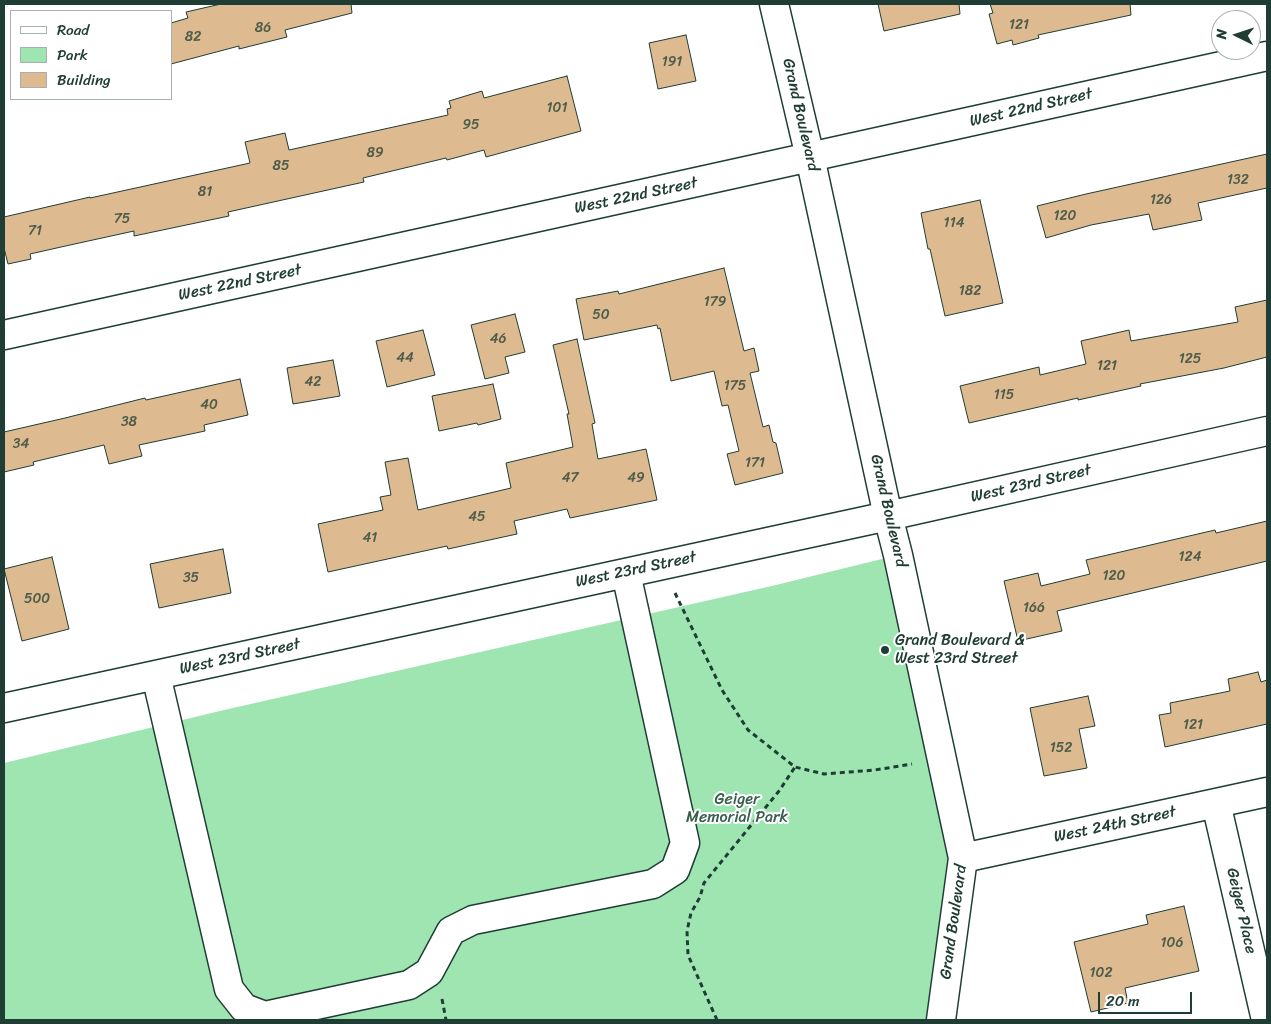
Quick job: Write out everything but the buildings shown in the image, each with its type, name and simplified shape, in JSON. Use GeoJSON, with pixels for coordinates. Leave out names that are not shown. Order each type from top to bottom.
{"type":"FeatureCollection","features":[{"type":"Feature","properties":{"kind":"street","name":"Grand Boulevard"},"geometry":{"type":"LineString","coordinates":[[774,4],[810,157],[963,858],[941,1020]]}},
{"type":"Feature","properties":{"kind":"street","name":"West 22nd Street"},"geometry":{"type":"LineString","coordinates":[[4,335],[1267,56]]}},
{"type":"Feature","properties":{"kind":"street","name":"West 23rd Street"},"geometry":{"type":"LineString","coordinates":[[4,708],[888,516],[1267,431]]}},
{"type":"Feature","properties":{"kind":"street"},"geometry":{"type":"LineString","coordinates":[[156,675],[229,988],[244,1008],[265,1016],[409,985],[429,972],[451,930],[472,920],[653,884],[674,870],[685,843],[626,572]]}},
{"type":"Feature","properties":{"kind":"street","name":"West 24th Street"},"geometry":{"type":"LineString","coordinates":[[963,858],[1267,792]]}},
{"type":"Feature","properties":{"kind":"street","name":"Geiger Place"},"geometry":{"type":"LineString","coordinates":[[1216,803],[1266,1020]]}},
{"type":"Feature","properties":{"kind":"path"},"geometry":{"type":"LineString","coordinates":[[660,565],[722,690],[748,730],[795,767],[824,774],[875,770],[942,759]]}},
{"type":"Feature","properties":{"kind":"path"},"geometry":{"type":"LineString","coordinates":[[716,1020],[688,956],[687,931],[691,913],[700,897],[704,883],[779,791],[795,767]]}},
{"type":"Feature","properties":{"kind":"path"},"geometry":{"type":"LineString","coordinates":[[699,885],[704,883]]}},
{"type":"Feature","properties":{"kind":"path"},"geometry":{"type":"LineString","coordinates":[[433,1003],[442,999],[448,993]]}},
{"type":"Feature","properties":{"kind":"path"},"geometry":{"type":"LineString","coordinates":[[442,999],[446,1020]]}},
{"type":"Feature","properties":{"kind":"green space","name":"Geiger Memorial Park"},"geometry":{"type":"Polygon","coordinates":[[[898,555],[963,858],[934,1020],[4,1020],[4,763],[224,710],[776,585],[898,555]]]}},
{"type":"Feature","properties":{"kind":"place","name":"Grand Boulevard & West 23rd Street"},"geometry":{"type":"Point","coordinates":[885,650]}}]}
